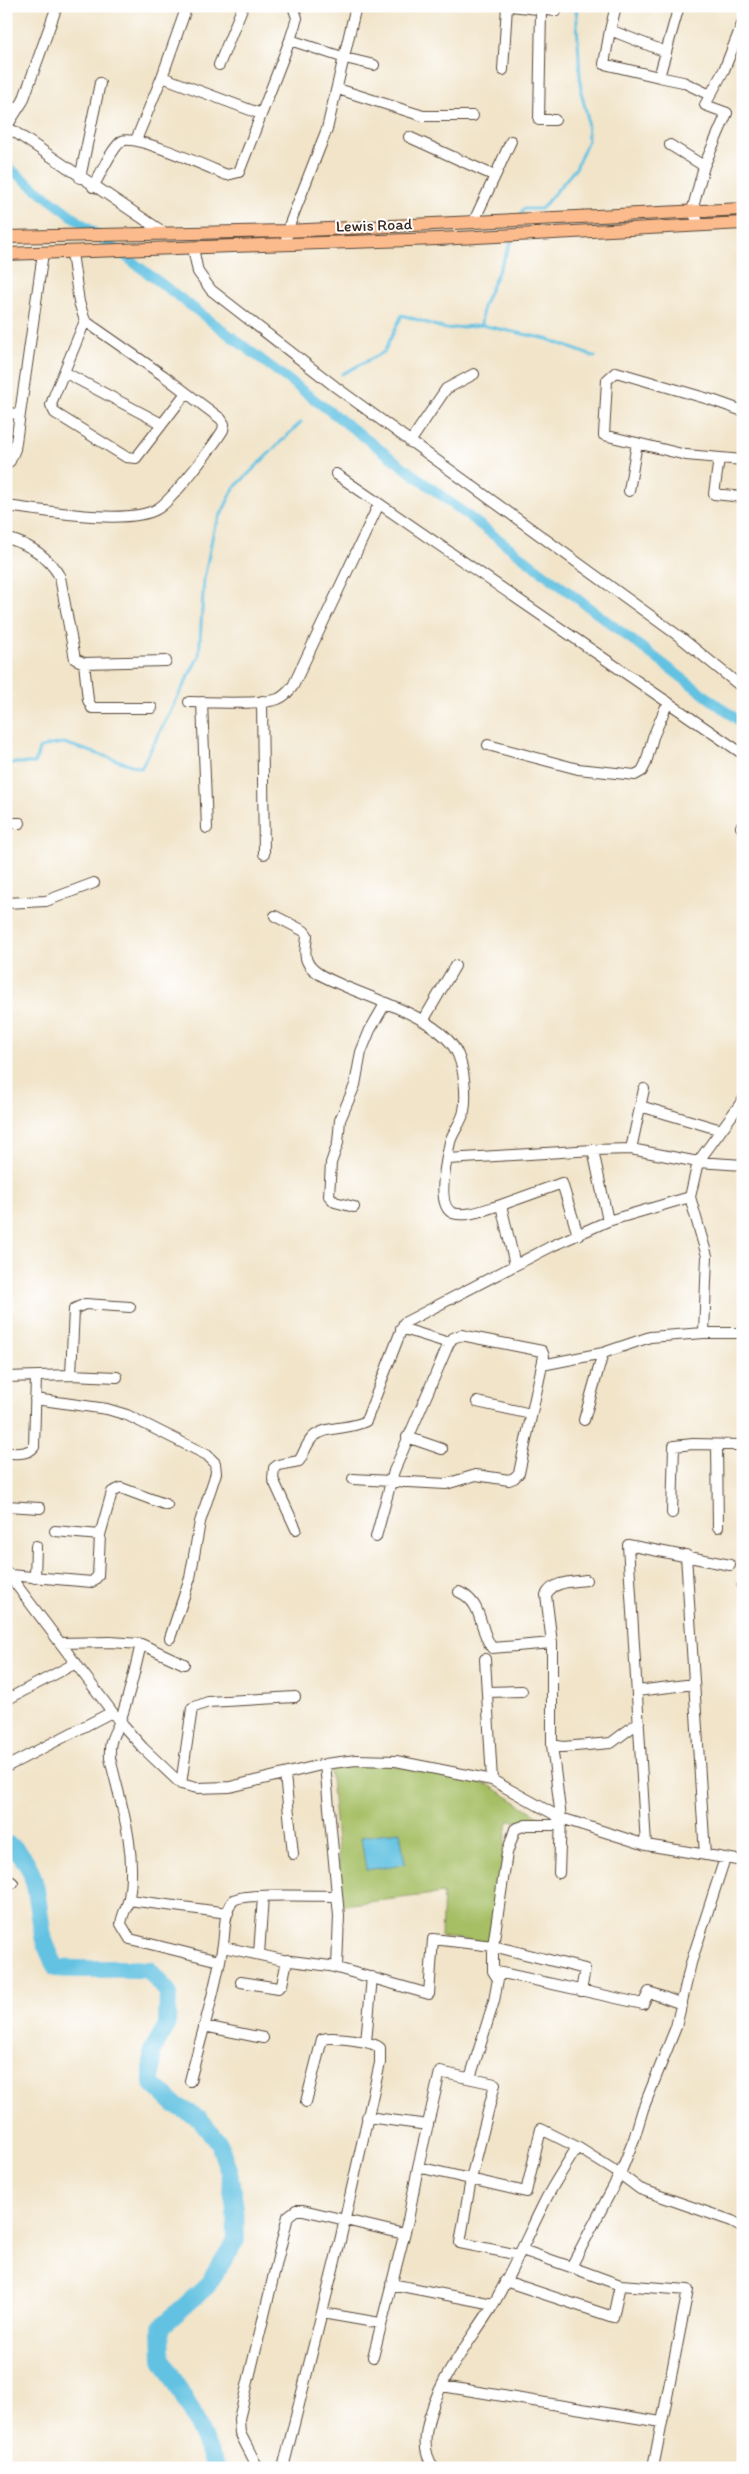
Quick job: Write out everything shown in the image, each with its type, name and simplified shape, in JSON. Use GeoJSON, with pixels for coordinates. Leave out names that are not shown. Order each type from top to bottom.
{"type":"FeatureCollection","features":[{"type":"Feature","properties":{"kind":"main road","name":"Lewis Road"},"geometry":{"type":"LineString","coordinates":[[6,254],[193,248],[386,227],[743,209]]}},
{"type":"Feature","properties":{"kind":"main road","name":"Lewis Road"},"geometry":{"type":"LineString","coordinates":[[6,237],[163,232],[386,241],[743,223]]}},
{"type":"Feature","properties":{"kind":"street"},"geometry":{"type":"LineString","coordinates":[[57,6],[33,75],[17,110],[7,126],[93,187],[163,232]]}},
{"type":"Feature","properties":{"kind":"street"},"geometry":{"type":"LineString","coordinates":[[136,140],[162,77],[187,6]]}},
{"type":"Feature","properties":{"kind":"street"},"geometry":{"type":"LineString","coordinates":[[219,65],[243,6]]}},
{"type":"Feature","properties":{"kind":"street"},"geometry":{"type":"LineString","coordinates":[[93,187],[118,144],[123,140],[136,140],[232,175],[239,172],[290,40],[296,18],[293,6]]}},
{"type":"Feature","properties":{"kind":"street"},"geometry":{"type":"LineString","coordinates":[[287,238],[321,144],[338,89],[356,6]]}},
{"type":"Feature","properties":{"kind":"street"},"geometry":{"type":"LineString","coordinates":[[503,70],[509,6],[556,12]]}},
{"type":"Feature","properties":{"kind":"street"},"geometry":{"type":"LineString","coordinates":[[616,6],[604,64],[683,82],[710,95]]}},
{"type":"Feature","properties":{"kind":"street"},"geometry":{"type":"LineString","coordinates":[[659,78],[679,6]]}},
{"type":"Feature","properties":{"kind":"street"},"geometry":{"type":"LineString","coordinates":[[541,10],[539,120],[555,120]]}},
{"type":"Feature","properties":{"kind":"street"},"geometry":{"type":"LineString","coordinates":[[700,225],[692,211],[704,166],[727,113],[705,105],[724,70],[743,22]]}},
{"type":"Feature","properties":{"kind":"street"},"geometry":{"type":"LineString","coordinates":[[610,30],[666,52]]}},
{"type":"Feature","properties":{"kind":"street"},"geometry":{"type":"LineString","coordinates":[[290,40],[345,58],[374,65]]}},
{"type":"Feature","properties":{"kind":"street"},"geometry":{"type":"LineString","coordinates":[[162,77],[261,114]]}},
{"type":"Feature","properties":{"kind":"street"},"geometry":{"type":"LineString","coordinates":[[80,178],[100,83]]}},
{"type":"Feature","properties":{"kind":"street"},"geometry":{"type":"LineString","coordinates":[[338,89],[423,116],[473,116]]}},
{"type":"Feature","properties":{"kind":"street"},"geometry":{"type":"LineString","coordinates":[[6,104],[17,110]]}},
{"type":"Feature","properties":{"kind":"street"},"geometry":{"type":"LineString","coordinates":[[408,136],[495,176]]}},
{"type":"Feature","properties":{"kind":"street"},"geometry":{"type":"LineString","coordinates":[[473,223],[511,141]]}},
{"type":"Feature","properties":{"kind":"street"},"geometry":{"type":"LineString","coordinates":[[670,145],[704,166]]}},
{"type":"Feature","properties":{"kind":"street"},"geometry":{"type":"LineString","coordinates":[[193,248],[198,272],[211,290],[337,388],[680,637],[743,688]]}},
{"type":"Feature","properties":{"kind":"street"},"geometry":{"type":"LineString","coordinates":[[6,506],[126,517],[158,509],[165,504],[223,430],[224,424],[220,418],[85,322],[79,302],[78,252]]}},
{"type":"Feature","properties":{"kind":"street"},"geometry":{"type":"LineString","coordinates":[[6,464],[10,462],[15,449],[44,253]]}},
{"type":"Feature","properties":{"kind":"street"},"geometry":{"type":"LineString","coordinates":[[85,322],[54,396],[52,409],[126,457],[136,458],[186,393]]}},
{"type":"Feature","properties":{"kind":"street"},"geometry":{"type":"LineString","coordinates":[[64,372],[162,424]]}},
{"type":"Feature","properties":{"kind":"street"},"geometry":{"type":"LineString","coordinates":[[743,411],[616,372],[606,380],[604,435],[686,454],[743,460]]}},
{"type":"Feature","properties":{"kind":"street"},"geometry":{"type":"LineString","coordinates":[[410,442],[446,389],[474,374]]}},
{"type":"Feature","properties":{"kind":"street"},"geometry":{"type":"LineString","coordinates":[[6,413],[20,414]]}},
{"type":"Feature","properties":{"kind":"street"},"geometry":{"type":"LineString","coordinates":[[629,491],[636,443]]}},
{"type":"Feature","properties":{"kind":"street"},"geometry":{"type":"LineString","coordinates":[[719,458],[714,494],[743,496]]}},
{"type":"Feature","properties":{"kind":"street"},"geometry":{"type":"LineString","coordinates":[[336,474],[743,754]]}},
{"type":"Feature","properties":{"kind":"street"},"geometry":{"type":"LineString","coordinates":[[189,702],[277,700],[286,694],[293,686],[379,504]]}},
{"type":"Feature","properties":{"kind":"street"},"geometry":{"type":"LineString","coordinates":[[6,538],[36,551],[49,560],[55,568],[60,577],[75,659],[84,663],[166,661]]}},
{"type":"Feature","properties":{"kind":"street"},"geometry":{"type":"LineString","coordinates":[[84,663],[88,700],[92,708],[152,708]]}},
{"type":"Feature","properties":{"kind":"street"},"geometry":{"type":"LineString","coordinates":[[262,701],[264,854]]}},
{"type":"Feature","properties":{"kind":"street"},"geometry":{"type":"LineString","coordinates":[[202,702],[207,828]]}},
{"type":"Feature","properties":{"kind":"street"},"geometry":{"type":"LineString","coordinates":[[488,745],[578,768],[636,775],[642,772],[646,763],[652,737],[668,702]]}},
{"type":"Feature","properties":{"kind":"street"},"geometry":{"type":"LineString","coordinates":[[6,823],[20,822]]}},
{"type":"Feature","properties":{"kind":"street"},"geometry":{"type":"LineString","coordinates":[[6,903],[46,901],[94,883]]}},
{"type":"Feature","properties":{"kind":"street"},"geometry":{"type":"LineString","coordinates":[[274,916],[304,931],[307,935],[305,959],[326,978],[423,1021],[448,1039],[460,1059],[464,1109],[451,1140],[443,1198],[446,1206],[452,1213],[473,1212],[501,1205],[562,1183],[578,1235]]}},
{"type":"Feature","properties":{"kind":"street"},"geometry":{"type":"LineString","coordinates":[[423,1021],[455,966]]}},
{"type":"Feature","properties":{"kind":"street"},"geometry":{"type":"LineString","coordinates":[[354,1207],[335,1202],[329,1196],[331,1162],[338,1143],[340,1120],[355,1085],[361,1052],[370,1030],[385,1004]]}},
{"type":"Feature","properties":{"kind":"street"},"geometry":{"type":"LineString","coordinates":[[631,1149],[644,1088]]}},
{"type":"Feature","properties":{"kind":"street"},"geometry":{"type":"LineString","coordinates":[[704,1333],[707,1256],[690,1196],[698,1162],[743,1100]]}},
{"type":"Feature","properties":{"kind":"street"},"geometry":{"type":"LineString","coordinates":[[640,1106],[721,1130]]}},
{"type":"Feature","properties":{"kind":"street"},"geometry":{"type":"LineString","coordinates":[[448,1159],[631,1149],[698,1162],[743,1165]]}},
{"type":"Feature","properties":{"kind":"street"},"geometry":{"type":"LineString","coordinates":[[592,1150],[608,1221]]}},
{"type":"Feature","properties":{"kind":"street"},"geometry":{"type":"LineString","coordinates":[[296,1529],[273,1479],[274,1468],[278,1465],[298,1461],[313,1438],[322,1432],[366,1421],[401,1328],[408,1321],[515,1265],[608,1221],[690,1196]]}},
{"type":"Feature","properties":{"kind":"street"},"geometry":{"type":"LineString","coordinates":[[501,1205],[515,1265]]}},
{"type":"Feature","properties":{"kind":"street"},"geometry":{"type":"LineString","coordinates":[[71,1374],[74,1309],[85,1304],[130,1307]]}},
{"type":"Feature","properties":{"kind":"street"},"geometry":{"type":"LineString","coordinates":[[401,1328],[449,1343]]}},
{"type":"Feature","properties":{"kind":"street"},"geometry":{"type":"LineString","coordinates":[[542,1365],[603,1353],[650,1337],[704,1333],[743,1333]]}},
{"type":"Feature","properties":{"kind":"street"},"geometry":{"type":"LineString","coordinates":[[353,1479],[390,1483],[446,1484],[476,1475],[509,1480],[514,1478],[518,1473],[544,1356],[539,1350],[461,1335],[453,1338],[449,1343],[407,1437],[390,1483],[376,1538]]}},
{"type":"Feature","properties":{"kind":"street"},"geometry":{"type":"LineString","coordinates":[[584,1420],[603,1353]]}},
{"type":"Feature","properties":{"kind":"street"},"geometry":{"type":"LineString","coordinates":[[6,1377],[71,1374],[117,1377]]}},
{"type":"Feature","properties":{"kind":"street"},"geometry":{"type":"LineString","coordinates":[[6,1453],[24,1453],[34,1447],[36,1377]]}},
{"type":"Feature","properties":{"kind":"street"},"geometry":{"type":"LineString","coordinates":[[35,1399],[107,1409],[127,1414],[206,1455],[215,1463],[216,1473],[200,1522],[190,1578],[170,1638]]}},
{"type":"Feature","properties":{"kind":"street"},"geometry":{"type":"LineString","coordinates":[[477,1402],[531,1414]]}},
{"type":"Feature","properties":{"kind":"street"},"geometry":{"type":"LineString","coordinates":[[407,1437],[442,1449]]}},
{"type":"Feature","properties":{"kind":"street"},"geometry":{"type":"LineString","coordinates":[[717,1445],[718,1527]]}},
{"type":"Feature","properties":{"kind":"street"},"geometry":{"type":"LineString","coordinates":[[672,1512],[674,1446],[743,1445]]}},
{"type":"Feature","properties":{"kind":"street"},"geometry":{"type":"LineString","coordinates":[[8,1573],[35,1578],[92,1582],[98,1576],[100,1535],[109,1498],[116,1488],[121,1488],[167,1505]]}},
{"type":"Feature","properties":{"kind":"street"},"geometry":{"type":"LineString","coordinates":[[6,1506],[40,1508]]}},
{"type":"Feature","properties":{"kind":"street"},"geometry":{"type":"LineString","coordinates":[[55,1532],[100,1535]]}},
{"type":"Feature","properties":{"kind":"street"},"geometry":{"type":"LineString","coordinates":[[646,1844],[628,1545],[730,1565]]}},
{"type":"Feature","properties":{"kind":"street"},"geometry":{"type":"LineString","coordinates":[[35,1578],[36,1546]]}},
{"type":"Feature","properties":{"kind":"street"},"geometry":{"type":"LineString","coordinates":[[686,1555],[705,1854]]}},
{"type":"Feature","properties":{"kind":"street"},"geometry":{"type":"LineString","coordinates":[[8,1573],[119,1721],[143,1748],[181,1784],[197,1788],[230,1787],[325,1764],[356,1760],[396,1760],[492,1780],[561,1822],[646,1844],[743,1861]]}},
{"type":"Feature","properties":{"kind":"street"},"geometry":{"type":"LineString","coordinates":[[559,1873],[561,1822],[552,1745],[552,1643],[545,1604],[548,1590],[555,1585],[586,1580]]}},
{"type":"Feature","properties":{"kind":"street"},"geometry":{"type":"LineString","coordinates":[[458,1592],[467,1596],[475,1605],[481,1616],[485,1639],[492,1648],[552,1643]]}},
{"type":"Feature","properties":{"kind":"street"},"geometry":{"type":"LineString","coordinates":[[61,1643],[110,1642],[140,1644],[184,1664]]}},
{"type":"Feature","properties":{"kind":"street"},"geometry":{"type":"LineString","coordinates":[[140,1644],[119,1721],[112,1735],[110,1758],[130,1841],[129,1900],[121,1924],[124,1932],[130,1939],[220,1961]]}},
{"type":"Feature","properties":{"kind":"street"},"geometry":{"type":"LineString","coordinates":[[485,1659],[492,1780]]}},
{"type":"Feature","properties":{"kind":"street"},"geometry":{"type":"LineString","coordinates":[[6,1700],[76,1663]]}},
{"type":"Feature","properties":{"kind":"street"},"geometry":{"type":"LineString","coordinates":[[637,1691],[694,1684]]}},
{"type":"Feature","properties":{"kind":"street"},"geometry":{"type":"LineString","coordinates":[[487,1692],[522,1691]]}},
{"type":"Feature","properties":{"kind":"street"},"geometry":{"type":"LineString","coordinates":[[181,1784],[192,1708],[208,1702],[295,1697]]}},
{"type":"Feature","properties":{"kind":"street"},"geometry":{"type":"LineString","coordinates":[[6,1767],[112,1712]]}},
{"type":"Feature","properties":{"kind":"street"},"geometry":{"type":"LineString","coordinates":[[552,1745],[563,1748],[611,1743],[639,1722]]}},
{"type":"Feature","properties":{"kind":"street"},"geometry":{"type":"LineString","coordinates":[[325,1764],[339,1916],[337,1967]]}},
{"type":"Feature","properties":{"kind":"street"},"geometry":{"type":"LineString","coordinates":[[285,1775],[293,1854]]}},
{"type":"Feature","properties":{"kind":"street"},"geometry":{"type":"LineString","coordinates":[[470,2078],[494,2001],[498,1979],[493,1971],[494,1946],[508,1854],[515,1829],[526,1825],[561,1822]]}},
{"type":"Feature","properties":{"kind":"street"},"geometry":{"type":"LineString","coordinates":[[571,2267],[620,2174],[676,2027],[691,1963],[725,1858]]}},
{"type":"Feature","properties":{"kind":"street"},"geometry":{"type":"LineString","coordinates":[[190,2081],[220,1961],[228,1913],[233,1901],[239,1898],[263,1896],[337,1896]]}},
{"type":"Feature","properties":{"kind":"street"},"geometry":{"type":"LineString","coordinates":[[259,1954],[263,1896]]}},
{"type":"Feature","properties":{"kind":"street"},"geometry":{"type":"LineString","coordinates":[[129,1900],[228,1913]]}},
{"type":"Feature","properties":{"kind":"street"},"geometry":{"type":"LineString","coordinates":[[223,1947],[287,1960],[337,1967],[429,1994],[432,1939],[494,1946],[585,1969],[581,1991]]}},
{"type":"Feature","properties":{"kind":"street"},"geometry":{"type":"LineString","coordinates":[[241,1982],[278,1988],[282,1985],[287,1960]]}},
{"type":"Feature","properties":{"kind":"street"},"geometry":{"type":"LineString","coordinates":[[493,1971],[643,2004],[649,1992],[682,2004]]}},
{"type":"Feature","properties":{"kind":"street"},"geometry":{"type":"LineString","coordinates":[[366,2042],[372,1977]]}},
{"type":"Feature","properties":{"kind":"street"},"geometry":{"type":"LineString","coordinates":[[204,2026],[263,2038]]}},
{"type":"Feature","properties":{"kind":"street"},"geometry":{"type":"LineString","coordinates":[[283,2468],[344,2222],[382,2054],[377,2045],[366,2042],[322,2038],[306,2102]]}},
{"type":"Feature","properties":{"kind":"street"},"geometry":{"type":"LineString","coordinates":[[373,2357],[380,2323],[404,2234],[440,2072],[495,2084],[471,2179],[460,2243],[521,2253],[571,2267],[620,2285],[688,2290],[661,2422],[654,2468]]}},
{"type":"Feature","properties":{"kind":"street"},"geometry":{"type":"LineString","coordinates":[[367,2117],[428,2125]]}},
{"type":"Feature","properties":{"kind":"street"},"geometry":{"type":"LineString","coordinates":[[418,2167],[526,2192],[541,2128],[577,2147],[640,2189],[732,2222],[743,2228]]}},
{"type":"Feature","properties":{"kind":"street"},"geometry":{"type":"LineString","coordinates":[[434,2468],[428,2460],[425,2448],[427,2428],[442,2386],[493,2304],[521,2253],[544,2202],[577,2147]]}},
{"type":"Feature","properties":{"kind":"street"},"geometry":{"type":"LineString","coordinates":[[258,2468],[240,2433],[240,2419],[288,2216],[296,2210],[303,2210],[344,2222],[404,2234]]}},
{"type":"Feature","properties":{"kind":"street"},"geometry":{"type":"LineString","coordinates":[[505,2281],[613,2317],[620,2285]]}},
{"type":"Feature","properties":{"kind":"street"},"geometry":{"type":"LineString","coordinates":[[391,2284],[493,2304]]}},
{"type":"Feature","properties":{"kind":"street"},"geometry":{"type":"LineString","coordinates":[[322,2313],[380,2323]]}},
{"type":"Feature","properties":{"kind":"street"},"geometry":{"type":"LineString","coordinates":[[442,2386],[661,2422]]}},
{"type":"Feature","properties":{"kind":"green space"},"geometry":{"type":"Polygon","coordinates":[[[382,1763],[489,1785],[542,1818],[543,1823],[508,1821],[491,1943],[441,1937],[443,1893],[343,1905],[330,1767],[382,1763]]]}},
{"type":"Feature","properties":{"kind":"water"},"geometry":{"type":"Polygon","coordinates":[[[400,1831],[405,1864],[366,1870],[361,1837],[400,1831]]]}},
{"type":"Feature","properties":{"kind":"waterway"},"geometry":{"type":"LineString","coordinates":[[521,216],[523,209],[541,209],[576,168],[588,140],[587,115],[581,92],[576,6]]}},
{"type":"Feature","properties":{"kind":"waterway"},"geometry":{"type":"LineString","coordinates":[[6,166],[743,724]]}},
{"type":"Feature","properties":{"kind":"waterway"},"geometry":{"type":"LineString","coordinates":[[342,374],[384,352],[402,315],[446,329],[481,325],[483,306],[513,238]]}},
{"type":"Feature","properties":{"kind":"waterway"},"geometry":{"type":"LineString","coordinates":[[481,325],[547,339],[595,357]]}},
{"type":"Feature","properties":{"kind":"waterway"},"geometry":{"type":"LineString","coordinates":[[6,763],[35,763],[39,749],[64,743],[141,768],[199,656],[204,579],[214,529],[234,488],[301,422]]}},
{"type":"Feature","properties":{"kind":"waterway"},"geometry":{"type":"LineString","coordinates":[[6,1844],[17,1851],[26,1861],[31,1873],[38,1900],[44,1940],[56,1968],[149,1970],[168,1992],[167,2025],[152,2051],[152,2083],[174,2104],[200,2119],[219,2143],[229,2172],[235,2208],[236,2240],[207,2286],[161,2327],[162,2359],[192,2412],[216,2468]]}}]}
